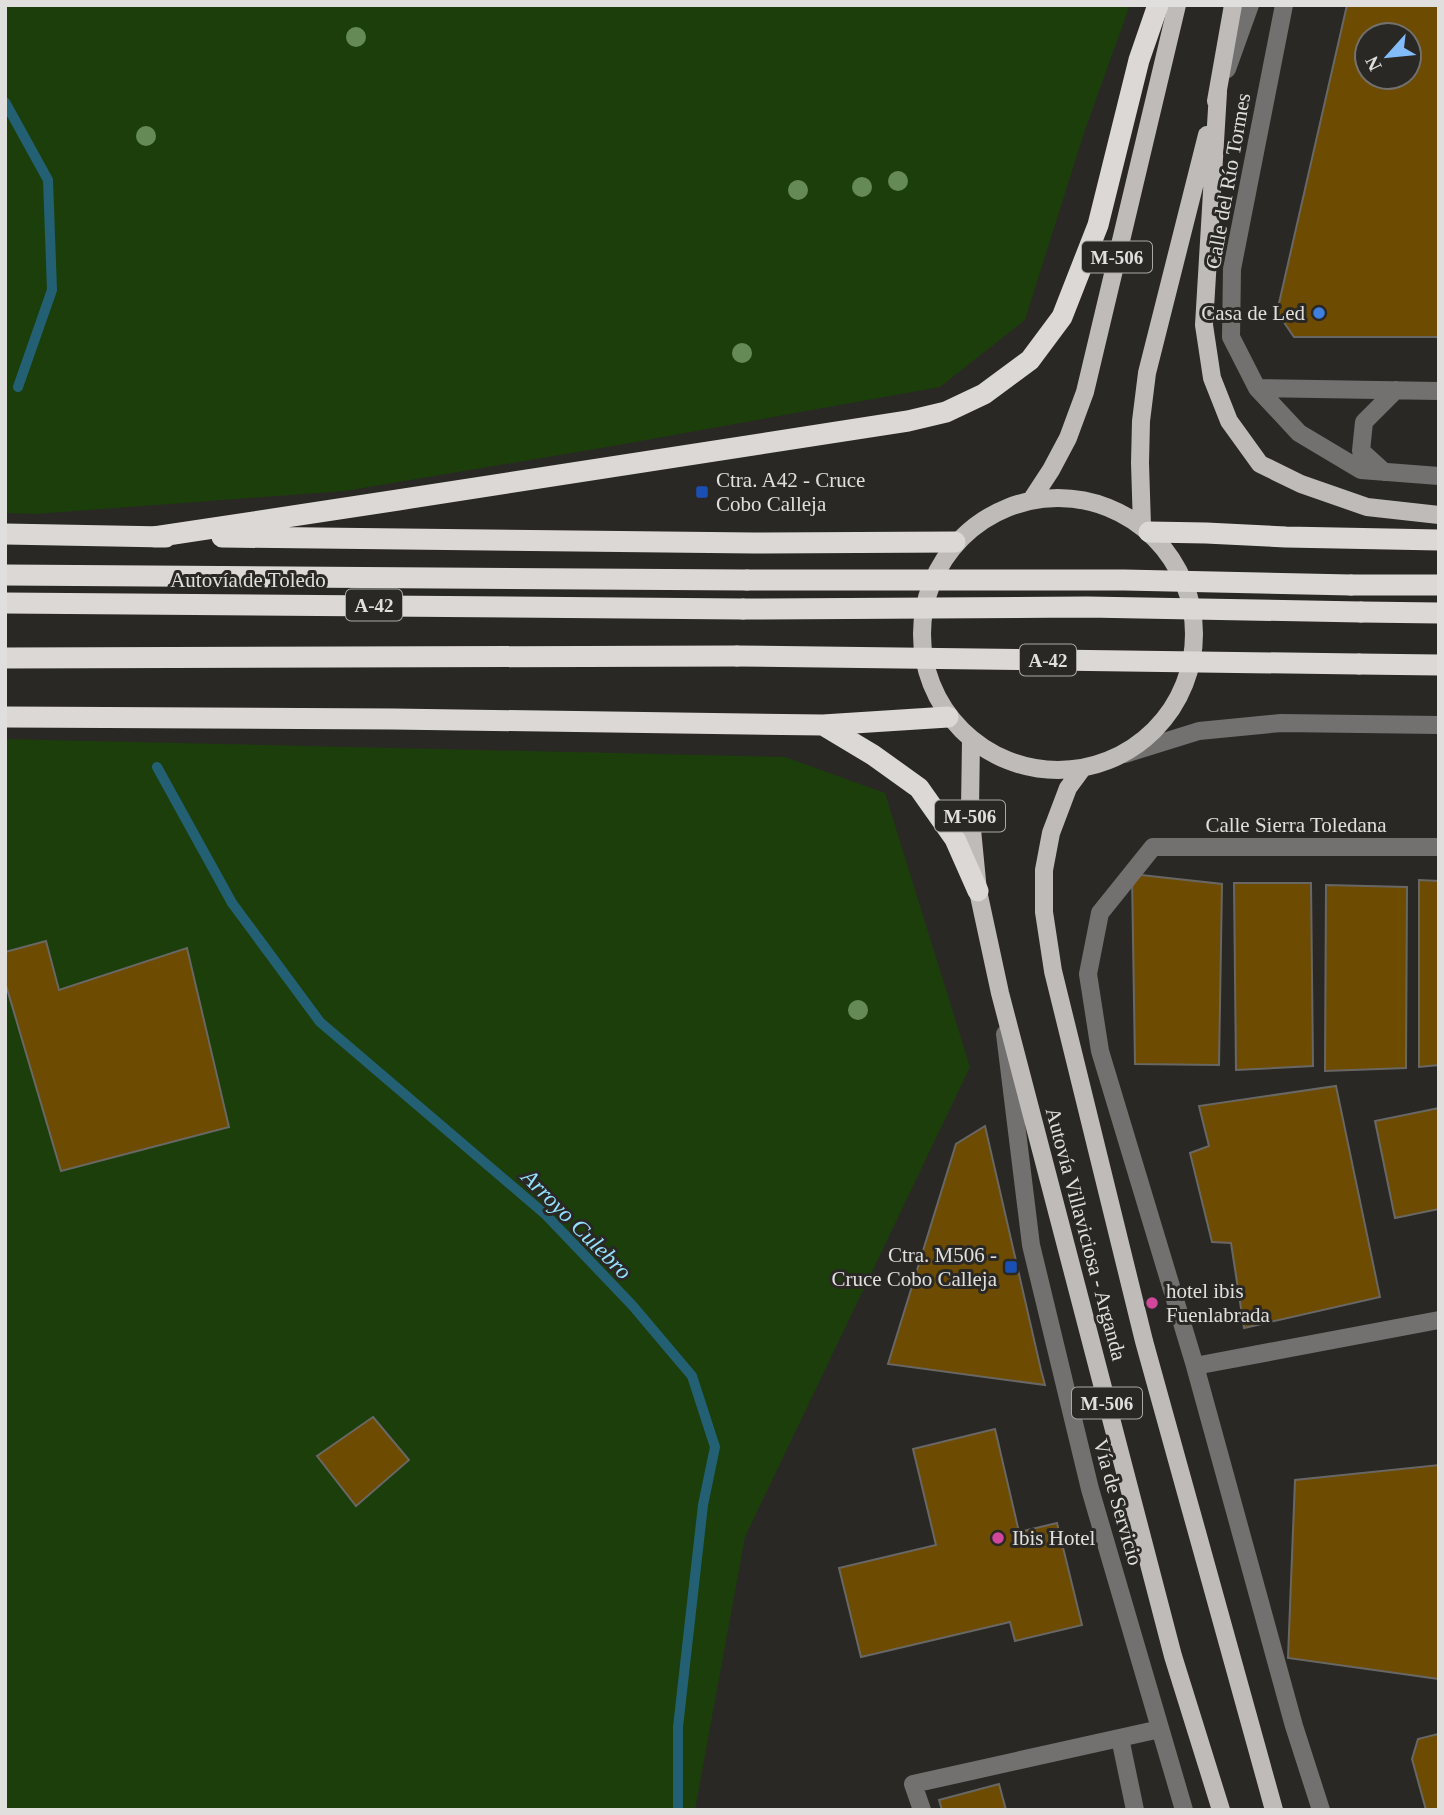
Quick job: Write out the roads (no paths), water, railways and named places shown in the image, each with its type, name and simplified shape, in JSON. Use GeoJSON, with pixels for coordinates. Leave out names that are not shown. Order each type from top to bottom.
{"type":"FeatureCollection","features":[{"type":"Feature","properties":{"kind":"highway"},"geometry":{"type":"LineString","coordinates":[[154,537],[908,421],[946,412],[984,394],[1030,360],[1062,317],[1098,225],[1139,60],[1158,5]]}},
{"type":"Feature","properties":{"kind":"highway"},"geometry":{"type":"LineString","coordinates":[[1145,529],[1439,540]]}},
{"type":"Feature","properties":{"kind":"highway"},"geometry":{"type":"LineString","coordinates":[[5,534],[754,543],[955,542]]}},
{"type":"Feature","properties":{"kind":"highway"},"geometry":{"type":"LineString","coordinates":[[5,575],[1124,580],[1439,585]]}},
{"type":"Feature","properties":{"kind":"highway","name":"Autovía de Toledo"},"geometry":{"type":"LineString","coordinates":[[5,603],[743,608],[1087,607],[1439,613]]}},
{"type":"Feature","properties":{"kind":"highway","name":"A-42"},"geometry":{"type":"LineString","coordinates":[[5,658],[737,656],[1439,665]]}},
{"type":"Feature","properties":{"kind":"highway"},"geometry":{"type":"LineString","coordinates":[[7,718],[379,719],[822,725],[948,717]]}},
{"type":"Feature","properties":{"kind":"highway"},"geometry":{"type":"LineString","coordinates":[[822,725],[873,755],[919,788],[955,839],[978,891]]}},
{"type":"Feature","properties":{"kind":"main road","name":"M-506"},"geometry":{"type":"LineString","coordinates":[[1032,499],[1068,438],[1085,392],[1177,5]]}},
{"type":"Feature","properties":{"kind":"main road","name":"M-506"},"geometry":{"type":"LineString","coordinates":[[1145,529],[1140,463],[1141,421],[1147,373],[1218,92],[1233,5]]}},
{"type":"Feature","properties":{"kind":"main road"},"geometry":{"type":"LineString","coordinates":[[1218,92],[1203,325],[1212,379],[1229,421],[1261,464],[1301,484],[1367,507],[1439,515]]}},
{"type":"Feature","properties":{"kind":"main road"},"geometry":{"type":"LineString","coordinates":[[1032,499],[1090,501],[1145,529],[1176,566],[1192,606],[1194,649],[1182,691],[1159,727],[1125,754],[1082,769],[1023,767],[971,740],[948,717],[927,675],[920,629],[930,583],[955,542],[990,514],[1032,499]]}},
{"type":"Feature","properties":{"kind":"main road","name":"M-506"},"geometry":{"type":"LineString","coordinates":[[971,740],[970,809],[978,891],[1000,993]]}},
{"type":"Feature","properties":{"kind":"main road","name":"M-506"},"geometry":{"type":"LineString","coordinates":[[1082,769],[1068,788],[1051,833],[1044,870],[1044,912],[1053,971],[1144,1341],[1274,1810]]}},
{"type":"Feature","properties":{"kind":"main road","name":"Autovía Villaviciosa - Arganda"},"geometry":{"type":"LineString","coordinates":[[1000,993],[1173,1656],[1221,1810]]}},
{"type":"Feature","properties":{"kind":"street"},"geometry":{"type":"LineString","coordinates":[[1218,92],[1250,5]]}},
{"type":"Feature","properties":{"kind":"street","name":"Calle del Río Tormes"},"geometry":{"type":"LineString","coordinates":[[1284,5],[1232,269],[1231,337],[1257,388],[1298,433],[1361,470],[1435,478]]}},
{"type":"Feature","properties":{"kind":"street"},"geometry":{"type":"LineString","coordinates":[[1257,388],[1439,391]]}},
{"type":"Feature","properties":{"kind":"street"},"geometry":{"type":"LineString","coordinates":[[1384,472],[1360,451],[1364,422],[1396,390]]}},
{"type":"Feature","properties":{"kind":"street"},"geometry":{"type":"LineString","coordinates":[[1125,754],[1199,731],[1281,723],[1439,725]]}},
{"type":"Feature","properties":{"kind":"street","name":"Calle Sierra Toledana"},"geometry":{"type":"LineString","coordinates":[[1100,1051],[1088,975],[1100,914],[1153,847],[1439,847]]}},
{"type":"Feature","properties":{"kind":"street","name":"Vía de Servicio"},"geometry":{"type":"LineString","coordinates":[[1000,993],[1031,1245],[1090,1489],[1184,1810]]}},
{"type":"Feature","properties":{"kind":"street"},"geometry":{"type":"LineString","coordinates":[[1072,1049],[1100,1051],[1195,1366],[1294,1726],[1321,1810]]}},
{"type":"Feature","properties":{"kind":"street"},"geometry":{"type":"LineString","coordinates":[[1195,1366],[1439,1320]]}},
{"type":"Feature","properties":{"kind":"street"},"geometry":{"type":"LineString","coordinates":[[922,1810],[913,1784],[1160,1729]]}},
{"type":"Feature","properties":{"kind":"street"},"geometry":{"type":"LineString","coordinates":[[1120,1738],[1135,1810]]}},
{"type":"Feature","properties":{"kind":"waterway","name":"Arroyo Culebro"},"geometry":{"type":"LineString","coordinates":[[5,102],[48,180],[52,290],[18,387]]}},
{"type":"Feature","properties":{"kind":"waterway","name":"Arroyo Culebro"},"geometry":{"type":"LineString","coordinates":[[157,767],[232,903],[320,1022],[546,1215],[632,1305],[692,1376],[715,1447],[703,1505],[678,1727],[678,1810]]}},
{"type":"Feature","properties":{"kind":"place","name":"Casa de Led"},"geometry":{"type":"Point","coordinates":[1319,313]}},
{"type":"Feature","properties":{"kind":"place","name":"Ctra. A42 - Cruce Cobo Calleja"},"geometry":{"type":"Point","coordinates":[702,492]}},
{"type":"Feature","properties":{"kind":"place","name":"Ctra. M506 - Cruce Cobo Calleja"},"geometry":{"type":"Point","coordinates":[1011,1267]}},
{"type":"Feature","properties":{"kind":"place","name":"hotel ibis Fuenlabrada"},"geometry":{"type":"Point","coordinates":[1152,1303]}},
{"type":"Feature","properties":{"kind":"place","name":"Ibis Hotel"},"geometry":{"type":"Point","coordinates":[998,1538]}}]}
